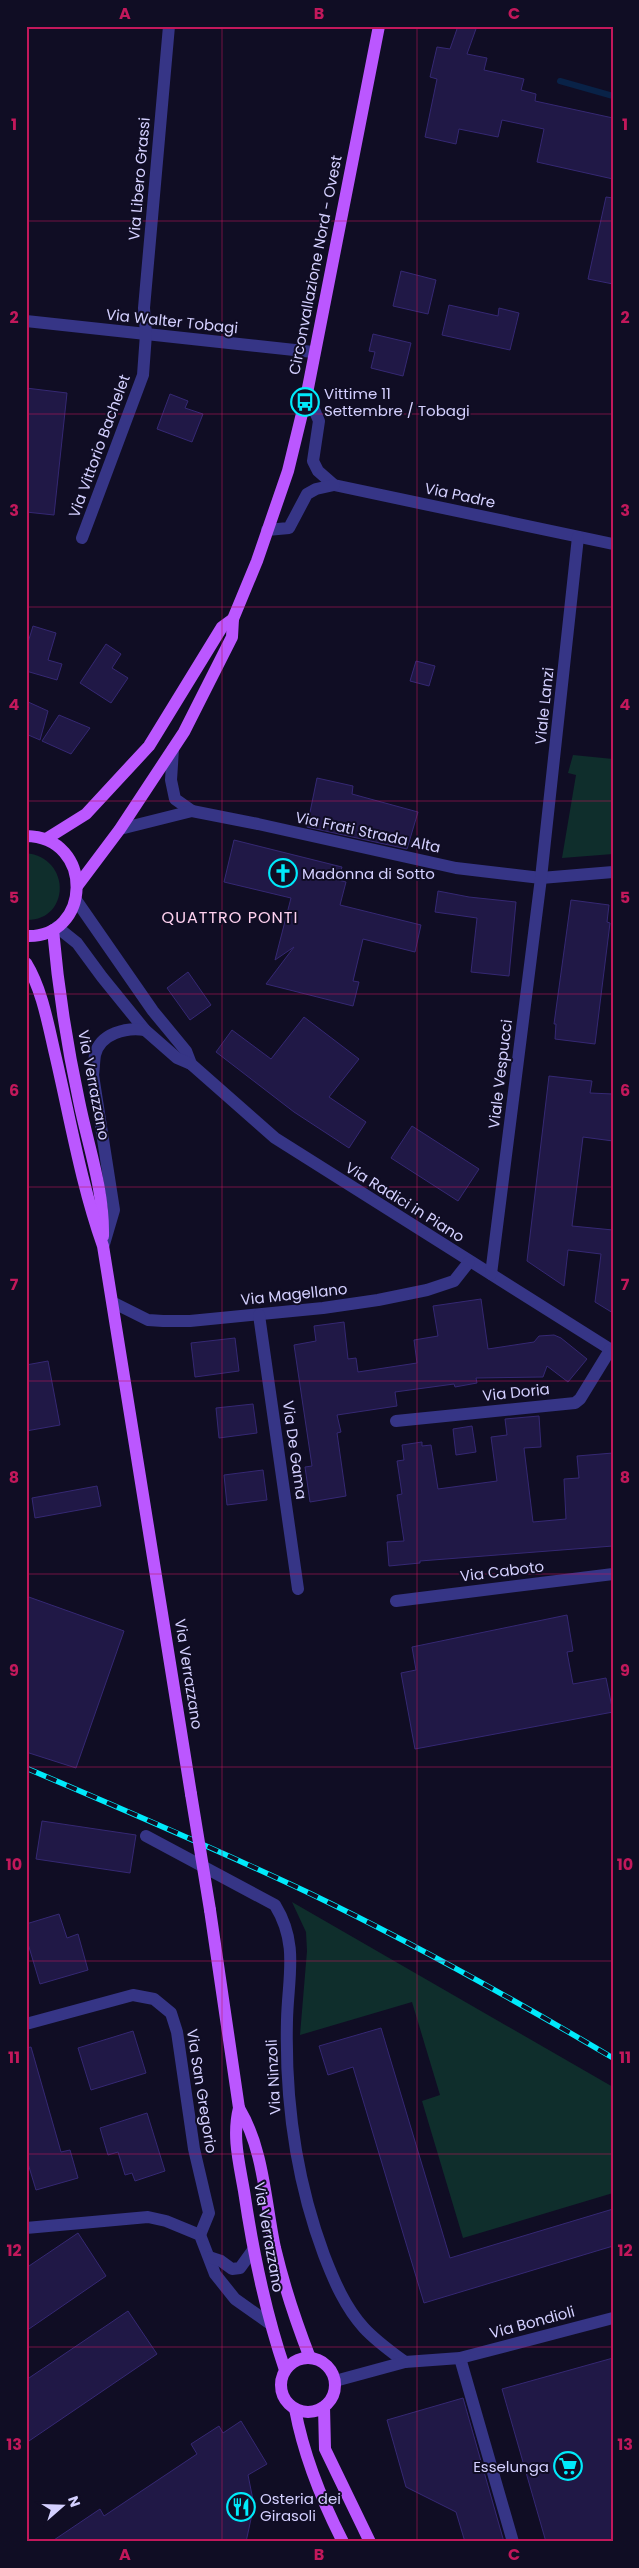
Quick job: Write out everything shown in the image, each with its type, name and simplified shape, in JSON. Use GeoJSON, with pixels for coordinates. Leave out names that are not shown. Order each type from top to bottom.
{"type":"FeatureCollection","features":[{"type":"Feature","properties":{"kind":"main road","name":"Circonvallazione Nord - Ovest"},"geometry":{"type":"LineString","coordinates":[[78,885],[120,829],[184,732],[232,636],[233,619],[288,471],[306,393],[379,26]]}},
{"type":"Feature","properties":{"kind":"main road","name":"Circonvallazione Nord - Ovest"},"geometry":{"type":"LineString","coordinates":[[46,839],[86,814],[149,746],[222,627],[233,619]]}},
{"type":"Feature","properties":{"kind":"main road"},"geometry":{"type":"LineString","coordinates":[[26,836],[46,839],[56,844],[72,862],[78,885],[76,900],[69,915],[55,928],[26,936]]}},
{"type":"Feature","properties":{"kind":"main road","name":"Via Verrazzano"},"geometry":{"type":"LineString","coordinates":[[55,928],[57,972],[79,1101],[103,1210],[103,1246]]}},
{"type":"Feature","properties":{"kind":"main road","name":"Via Verrazzano"},"geometry":{"type":"LineString","coordinates":[[26,963],[33,974],[49,1030],[92,1214],[103,1246],[114,1303],[210,1910],[239,2108],[234,2128],[253,2250],[269,2323],[285,2370],[280,2384],[281,2391],[289,2405],[295,2409],[310,2470],[326,2509],[343,2542]]}},
{"type":"Feature","properties":{"kind":"main road","name":"Via Verrazzano"},"geometry":{"type":"LineString","coordinates":[[239,2108],[250,2126],[261,2167],[280,2268],[293,2316],[310,2358]]}},
{"type":"Feature","properties":{"kind":"main road"},"geometry":{"type":"LineString","coordinates":[[285,2370],[292,2363],[310,2358],[324,2363],[333,2374],[335,2381],[333,2396],[324,2407],[310,2412],[295,2409]]}},
{"type":"Feature","properties":{"kind":"main road"},"geometry":{"type":"LineString","coordinates":[[324,2407],[325,2449],[370,2542]]}},
{"type":"Feature","properties":{"kind":"street","name":"Via Libero Grassi"},"geometry":{"type":"LineString","coordinates":[[146,334],[144,308],[169,26]]}},
{"type":"Feature","properties":{"kind":"street","name":"Via Walter Tobagi"},"geometry":{"type":"LineString","coordinates":[[26,321],[313,352]]}},
{"type":"Feature","properties":{"kind":"street","name":"Via Vittorio Bachelet"},"geometry":{"type":"LineString","coordinates":[[82,538],[143,375],[146,334]]}},
{"type":"Feature","properties":{"kind":"street"},"geometry":{"type":"LineString","coordinates":[[306,393],[320,421],[314,461],[318,471],[334,485]]}},
{"type":"Feature","properties":{"kind":"street","name":"Via Padre"},"geometry":{"type":"LineString","coordinates":[[267,530],[289,528],[307,494],[316,489],[334,485],[613,544]]}},
{"type":"Feature","properties":{"kind":"street","name":"Viale Lanzi"},"geometry":{"type":"LineString","coordinates":[[542,878],[578,537]]}},
{"type":"Feature","properties":{"kind":"street"},"geometry":{"type":"LineString","coordinates":[[173,748],[171,780],[175,799],[192,811]]}},
{"type":"Feature","properties":{"kind":"street","name":"Via Frati Strada Alta"},"geometry":{"type":"LineString","coordinates":[[120,829],[192,811],[456,868],[542,878],[613,872]]}},
{"type":"Feature","properties":{"kind":"street","name":"Viale Vespucci"},"geometry":{"type":"LineString","coordinates":[[491,1274],[542,878]]}},
{"type":"Feature","properties":{"kind":"street","name":"Via Radici in Piano"},"geometry":{"type":"LineString","coordinates":[[76,900],[153,1012],[186,1051],[191,1064]]}},
{"type":"Feature","properties":{"kind":"street","name":"Via Radici in Piano"},"geometry":{"type":"LineString","coordinates":[[55,928],[77,943],[145,1030],[177,1058],[191,1064],[275,1138],[468,1262],[491,1274],[612,1350]]}},
{"type":"Feature","properties":{"kind":"street","name":"Via Verrazzano"},"geometry":{"type":"LineString","coordinates":[[103,1246],[114,1210],[93,1075],[95,1052],[105,1040],[118,1031],[130,1028],[145,1030]]}},
{"type":"Feature","properties":{"kind":"street","name":"Via Magellano"},"geometry":{"type":"LineString","coordinates":[[114,1303],[148,1320],[190,1321],[259,1315],[369,1302],[427,1290],[454,1281],[468,1262]]}},
{"type":"Feature","properties":{"kind":"street","name":"Via De Gama"},"geometry":{"type":"LineString","coordinates":[[259,1315],[298,1589]]}},
{"type":"Feature","properties":{"kind":"street","name":"Via Doria"},"geometry":{"type":"LineString","coordinates":[[396,1421],[575,1403],[580,1399],[612,1350]]}},
{"type":"Feature","properties":{"kind":"street","name":"Via Caboto"},"geometry":{"type":"LineString","coordinates":[[396,1601],[613,1574]]}},
{"type":"Feature","properties":{"kind":"street","name":"Via Ninzoli"},"geometry":{"type":"LineString","coordinates":[[146,1836],[275,1905],[285,1921],[291,1946],[287,2020],[292,2122],[297,2158],[310,2218],[333,2280],[349,2308],[363,2327],[380,2344],[405,2362]]}},
{"type":"Feature","properties":{"kind":"street","name":"Via San Gregorio"},"geometry":{"type":"LineString","coordinates":[[26,2024],[133,1994],[154,1999],[170,2013],[177,2032],[194,2149],[208,2213],[200,2235]]}},
{"type":"Feature","properties":{"kind":"street"},"geometry":{"type":"LineString","coordinates":[[26,2228],[148,2216],[166,2221],[200,2235],[215,2274],[235,2300],[269,2323]]}},
{"type":"Feature","properties":{"kind":"street"},"geometry":{"type":"LineString","coordinates":[[209,2257],[221,2261],[232,2269],[240,2268],[253,2250]]}},
{"type":"Feature","properties":{"kind":"street","name":"Via Bondioli"},"geometry":{"type":"LineString","coordinates":[[335,2381],[405,2362],[460,2358],[613,2318]]}},
{"type":"Feature","properties":{"kind":"street"},"geometry":{"type":"LineString","coordinates":[[460,2358],[513,2542]]}},
{"type":"Feature","properties":{"kind":"green space"},"geometry":{"type":"Polygon","coordinates":[[[573,755],[613,759],[613,854],[562,858],[576,775],[568,773],[573,755]]]}},
{"type":"Feature","properties":{"kind":"green space"},"geometry":{"type":"Polygon","coordinates":[[[26,853],[41,857],[52,866],[58,877],[60,889],[57,901],[51,911],[41,918],[26,920],[26,853]]]}},
{"type":"Feature","properties":{"kind":"green space"},"geometry":{"type":"Polygon","coordinates":[[[292,1902],[613,2087],[613,2193],[463,2238],[422,2101],[440,2095],[412,2002],[300,2035],[307,1951],[306,1932],[292,1902]]]}},
{"type":"Feature","properties":{"kind":"building"},"geometry":{"type":"Polygon","coordinates":[[[458,26],[477,26],[467,54],[487,58],[484,70],[524,79],[521,90],[536,94],[535,101],[613,118],[613,179],[537,162],[544,129],[502,120],[498,137],[459,129],[456,144],[425,137],[437,79],[430,77],[437,47],[450,49],[458,26]]]}},
{"type":"Feature","properties":{"kind":"building"},"geometry":{"type":"Polygon","coordinates":[[[606,197],[613,198],[613,284],[588,279],[606,197]]]}},
{"type":"Feature","properties":{"kind":"building"},"geometry":{"type":"Polygon","coordinates":[[[401,271],[436,280],[428,314],[393,306],[401,271]]]}},
{"type":"Feature","properties":{"kind":"building"},"geometry":{"type":"Polygon","coordinates":[[[449,305],[498,316],[499,308],[519,313],[510,350],[442,335],[449,305]]]}},
{"type":"Feature","properties":{"kind":"building"},"geometry":{"type":"Polygon","coordinates":[[[373,334],[411,343],[403,376],[371,368],[375,352],[369,351],[373,334]]]}},
{"type":"Feature","properties":{"kind":"building"},"geometry":{"type":"Polygon","coordinates":[[[26,388],[67,393],[54,515],[26,512],[26,388]]]}},
{"type":"Feature","properties":{"kind":"building"},"geometry":{"type":"Polygon","coordinates":[[[170,394],[188,401],[185,408],[203,414],[192,442],[157,429],[170,394]]]}},
{"type":"Feature","properties":{"kind":"building"},"geometry":{"type":"Polygon","coordinates":[[[33,626],[56,633],[48,660],[62,664],[57,680],[26,671],[26,649],[33,626]]]}},
{"type":"Feature","properties":{"kind":"building"},"geometry":{"type":"Polygon","coordinates":[[[106,644],[121,654],[112,668],[128,678],[111,703],[80,683],[106,644]]]}},
{"type":"Feature","properties":{"kind":"building"},"geometry":{"type":"Polygon","coordinates":[[[416,661],[435,666],[429,686],[410,681],[416,661]]]}},
{"type":"Feature","properties":{"kind":"building"},"geometry":{"type":"Polygon","coordinates":[[[26,701],[48,711],[40,740],[26,734],[26,701]]]}},
{"type":"Feature","properties":{"kind":"building"},"geometry":{"type":"Polygon","coordinates":[[[59,715],[90,728],[71,754],[42,741],[59,715]]]}},
{"type":"Feature","properties":{"kind":"building"},"geometry":{"type":"Polygon","coordinates":[[[317,778],[353,786],[352,794],[418,812],[407,849],[307,827],[317,778]]]}},
{"type":"Feature","properties":{"kind":"building"},"geometry":{"type":"Polygon","coordinates":[[[234,840],[342,867],[338,880],[346,882],[340,905],[421,925],[415,952],[363,939],[353,981],[359,982],[353,1006],[266,984],[294,947],[275,960],[291,898],[224,882],[234,840]]]}},
{"type":"Feature","properties":{"kind":"building"},"geometry":{"type":"Polygon","coordinates":[[[438,891],[469,897],[516,902],[509,976],[471,972],[477,918],[435,912],[438,891]]]}},
{"type":"Feature","properties":{"kind":"building"},"geometry":{"type":"Polygon","coordinates":[[[571,900],[609,905],[607,922],[610,923],[595,1044],[555,1039],[556,1024],[554,1024],[571,900]]]}},
{"type":"Feature","properties":{"kind":"building"},"geometry":{"type":"Polygon","coordinates":[[[188,972],[211,1005],[190,1020],[167,988],[188,972]]]}},
{"type":"Feature","properties":{"kind":"building"},"geometry":{"type":"Polygon","coordinates":[[[304,1017],[359,1059],[329,1097],[366,1122],[349,1148],[294,1112],[216,1052],[232,1030],[271,1059],[304,1017]]]}},
{"type":"Feature","properties":{"kind":"building"},"geometry":{"type":"Polygon","coordinates":[[[549,1076],[592,1081],[590,1093],[613,1094],[613,1141],[583,1137],[572,1226],[613,1230],[613,1313],[595,1302],[601,1254],[568,1250],[564,1286],[527,1261],[549,1076]]]}},
{"type":"Feature","properties":{"kind":"building"},"geometry":{"type":"Polygon","coordinates":[[[412,1126],[479,1169],[458,1201],[391,1158],[412,1126]]]}},
{"type":"Feature","properties":{"kind":"building"},"geometry":{"type":"Polygon","coordinates":[[[481,1299],[488,1349],[534,1342],[539,1336],[554,1335],[561,1338],[587,1359],[568,1382],[547,1366],[543,1377],[476,1378],[477,1383],[455,1387],[454,1384],[395,1392],[397,1406],[337,1415],[341,1432],[337,1433],[346,1496],[310,1502],[305,1467],[312,1466],[294,1345],[316,1341],[314,1326],[344,1322],[348,1359],[356,1358],[358,1372],[417,1363],[414,1340],[438,1336],[433,1306],[481,1299]]]}},
{"type":"Feature","properties":{"kind":"building"},"geometry":{"type":"Polygon","coordinates":[[[235,1338],[239,1371],[195,1377],[191,1343],[235,1338]]]}},
{"type":"Feature","properties":{"kind":"building"},"geometry":{"type":"Polygon","coordinates":[[[48,1361],[60,1425],[26,1431],[26,1365],[48,1361]]]}},
{"type":"Feature","properties":{"kind":"building"},"geometry":{"type":"Polygon","coordinates":[[[253,1404],[257,1433],[219,1438],[216,1408],[253,1404]]]}},
{"type":"Feature","properties":{"kind":"building"},"geometry":{"type":"Polygon","coordinates":[[[539,1416],[541,1447],[524,1448],[533,1522],[566,1519],[564,1479],[579,1478],[577,1456],[613,1453],[613,1546],[420,1561],[420,1563],[389,1566],[387,1542],[404,1541],[397,1495],[402,1494],[397,1461],[404,1460],[402,1445],[422,1442],[422,1446],[431,1445],[438,1489],[497,1481],[491,1437],[507,1435],[505,1419],[539,1416]]]}},
{"type":"Feature","properties":{"kind":"building"},"geometry":{"type":"Polygon","coordinates":[[[472,1426],[476,1452],[456,1455],[453,1429],[472,1426]]]}},
{"type":"Feature","properties":{"kind":"building"},"geometry":{"type":"Polygon","coordinates":[[[263,1470],[267,1500],[227,1505],[224,1475],[263,1470]]]}},
{"type":"Feature","properties":{"kind":"building"},"geometry":{"type":"Polygon","coordinates":[[[97,1486],[101,1506],[35,1518],[32,1498],[97,1486]]]}},
{"type":"Feature","properties":{"kind":"building"},"geometry":{"type":"Polygon","coordinates":[[[26,1596],[124,1631],[76,1768],[26,1752],[26,1596]]]}},
{"type":"Feature","properties":{"kind":"building"},"geometry":{"type":"Polygon","coordinates":[[[567,1615],[573,1651],[567,1652],[573,1684],[606,1678],[613,1712],[415,1749],[401,1673],[416,1670],[412,1647],[567,1615]]]}},
{"type":"Feature","properties":{"kind":"building"},"geometry":{"type":"Polygon","coordinates":[[[42,1821],[136,1835],[130,1873],[36,1859],[42,1821]]]}},
{"type":"Feature","properties":{"kind":"building"},"geometry":{"type":"Polygon","coordinates":[[[59,1914],[67,1938],[78,1934],[88,1970],[40,1984],[26,1937],[26,1924],[59,1914]]]}},
{"type":"Feature","properties":{"kind":"building"},"geometry":{"type":"Polygon","coordinates":[[[381,2028],[450,2258],[613,2209],[613,2246],[424,2303],[353,2067],[328,2075],[319,2046],[381,2028]]]}},
{"type":"Feature","properties":{"kind":"building"},"geometry":{"type":"Polygon","coordinates":[[[133,2031],[146,2073],[91,2090],[78,2048],[133,2031]]]}},
{"type":"Feature","properties":{"kind":"building"},"geometry":{"type":"Polygon","coordinates":[[[31,2047],[61,2152],[70,2150],[78,2178],[36,2190],[26,2157],[26,2048],[31,2047]]]}},
{"type":"Feature","properties":{"kind":"building"},"geometry":{"type":"Polygon","coordinates":[[[147,2113],[165,2171],[135,2181],[132,2173],[125,2175],[118,2152],[108,2155],[100,2128],[147,2113]]]}},
{"type":"Feature","properties":{"kind":"building"},"geometry":{"type":"Polygon","coordinates":[[[78,2233],[106,2276],[26,2331],[26,2268],[78,2233]]]}},
{"type":"Feature","properties":{"kind":"building"},"geometry":{"type":"Polygon","coordinates":[[[128,2311],[157,2354],[26,2443],[26,2380],[128,2311]]]}},
{"type":"Feature","properties":{"kind":"building","name":"Esselunga"},"geometry":{"type":"Polygon","coordinates":[[[613,2358],[613,2542],[546,2542],[502,2389],[613,2358]]]}},
{"type":"Feature","properties":{"kind":"building"},"geometry":{"type":"Polygon","coordinates":[[[463,2398],[504,2542],[465,2542],[456,2512],[406,2487],[387,2420],[463,2398]]]}},
{"type":"Feature","properties":{"kind":"building"},"geometry":{"type":"Polygon","coordinates":[[[241,2421],[267,2464],[248,2475],[254,2505],[246,2542],[51,2542],[100,2509],[104,2516],[197,2454],[191,2444],[219,2426],[223,2433],[241,2421]]]}},
{"type":"Feature","properties":{"kind":"waterway"},"geometry":{"type":"LineString","coordinates":[[560,81],[613,96]]}},
{"type":"Feature","properties":{"kind":"railway"},"geometry":{"type":"LineString","coordinates":[[26,1768],[202,1844],[346,1911],[462,1972],[613,2058]]}},
{"type":"Feature","properties":{"kind":"place","name":"Vittime 11 Settembre / Tobagi"},"geometry":{"type":"Point","coordinates":[305,402]}},
{"type":"Feature","properties":{"kind":"place","name":"Madonna di Sotto"},"geometry":{"type":"Point","coordinates":[283,873]}},
{"type":"Feature","properties":{"kind":"place","name":"Esselunga"},"geometry":{"type":"Point","coordinates":[568,2466]}},
{"type":"Feature","properties":{"kind":"place","name":"Osteria dei Girasoli"},"geometry":{"type":"Point","coordinates":[241,2507]}},
{"type":"Feature","properties":{"kind":"district","name":"QUATTRO PONTI"},"geometry":{"type":"Point","coordinates":[230,917]}}]}
